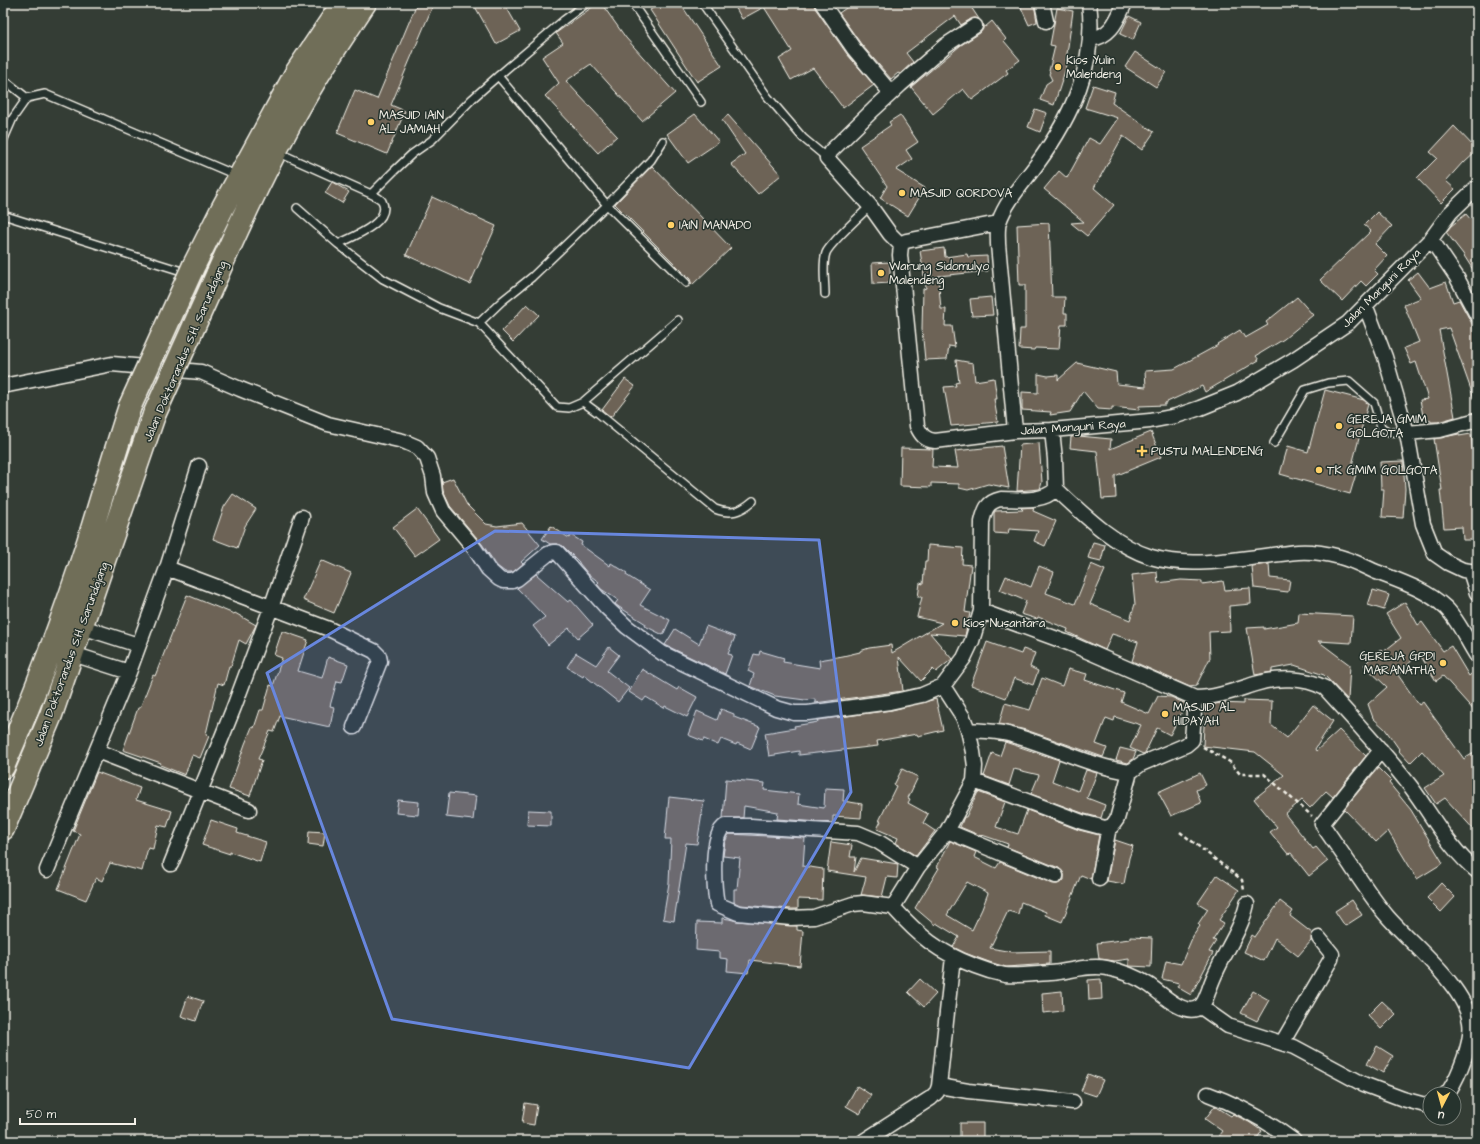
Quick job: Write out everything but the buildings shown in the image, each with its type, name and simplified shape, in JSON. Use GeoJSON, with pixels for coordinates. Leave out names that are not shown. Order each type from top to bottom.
{"type":"FeatureCollection","features":[{"type":"Feature","properties":{"kind":"highway","name":"Jalan Doktorandus S.H. Sarundajang"},"geometry":{"type":"LineString","coordinates":[[3,767],[27,711],[88,542],[130,406],[192,269],[222,209],[296,73],[343,3]]}},
{"type":"Feature","properties":{"kind":"highway","name":"Jalan Doktorandus S.H. Sarundajang"},"geometry":{"type":"LineString","coordinates":[[3,829],[51,715],[154,415],[240,223],[276,152],[314,82],[365,3]]}},
{"type":"Feature","properties":{"kind":"street"},"geometry":{"type":"LineString","coordinates":[[1042,3],[1046,21]]}},
{"type":"Feature","properties":{"kind":"street"},"geometry":{"type":"LineString","coordinates":[[1015,431],[934,441],[926,439],[919,431],[915,411],[900,255],[901,245],[906,241],[998,223],[1015,195],[1055,139],[1072,107],[1088,60],[1092,29],[1089,3]]}},
{"type":"Feature","properties":{"kind":"street"},"geometry":{"type":"LineString","coordinates":[[1091,39],[1102,36],[1116,23],[1125,3]]}},
{"type":"Feature","properties":{"kind":"street"},"geometry":{"type":"LineString","coordinates":[[827,5],[854,49],[891,93]]}},
{"type":"Feature","properties":{"kind":"street"},"geometry":{"type":"LineString","coordinates":[[901,245],[890,234],[872,210],[827,158],[831,151],[891,93],[946,45],[975,26]]}},
{"type":"Feature","properties":{"kind":"street","name":"Jalan Manguni Raya"},"geometry":{"type":"LineString","coordinates":[[998,223],[998,244],[1015,431],[1052,430],[1150,421],[1176,416],[1200,408],[1237,392],[1293,360],[1348,323],[1431,239],[1450,213],[1477,187]]}},
{"type":"Feature","properties":{"kind":"street"},"geometry":{"type":"LineString","coordinates":[[1431,239],[1456,276],[1477,315]]}},
{"type":"Feature","properties":{"kind":"street"},"geometry":{"type":"LineString","coordinates":[[1366,306],[1385,357],[1407,433],[1423,524],[1435,554],[1448,563],[1463,570],[1474,572],[1477,593]]}},
{"type":"Feature","properties":{"kind":"street"},"geometry":{"type":"LineString","coordinates":[[3,386],[112,364],[201,372],[328,424],[403,441],[417,447],[427,458],[433,476],[434,493],[443,511],[475,549],[488,569],[498,580],[506,581],[517,579],[548,554],[557,552],[607,608],[639,637],[662,653],[776,708],[794,713],[808,713],[890,702],[922,694],[943,686],[955,671],[972,641],[981,611],[982,522],[985,510],[990,503],[1001,499],[1037,499],[1050,494],[1056,489]]}},
{"type":"Feature","properties":{"kind":"street"},"geometry":{"type":"LineString","coordinates":[[1407,433],[1440,430],[1477,420]]}},
{"type":"Feature","properties":{"kind":"street"},"geometry":{"type":"LineString","coordinates":[[1052,430],[1056,489],[1085,516],[1107,533],[1142,554],[1164,560],[1187,562],[1229,560],[1301,552],[1341,557],[1412,586],[1435,599],[1454,619],[1477,656]]}},
{"type":"Feature","properties":{"kind":"street"},"geometry":{"type":"LineString","coordinates":[[47,870],[129,672],[167,568],[199,466]]}},
{"type":"Feature","properties":{"kind":"street"},"geometry":{"type":"LineString","coordinates":[[171,864],[234,707],[271,608],[302,517]]}},
{"type":"Feature","properties":{"kind":"street"},"geometry":{"type":"LineString","coordinates":[[167,568],[329,629],[371,649],[380,656],[380,661],[354,727]]}},
{"type":"Feature","properties":{"kind":"street"},"geometry":{"type":"LineString","coordinates":[[981,611],[1071,644],[1196,698],[1205,698],[1258,683],[1282,679],[1310,682],[1325,688],[1381,750],[1411,787],[1460,856],[1477,871]]}},
{"type":"Feature","properties":{"kind":"street"},"geometry":{"type":"LineString","coordinates":[[82,627],[138,646]]}},
{"type":"Feature","properties":{"kind":"street"},"geometry":{"type":"LineString","coordinates":[[73,654],[129,672]]}},
{"type":"Feature","properties":{"kind":"street"},"geometry":{"type":"LineString","coordinates":[[893,907],[918,867],[947,831],[974,781],[975,766],[968,730],[963,717],[943,686]]}},
{"type":"Feature","properties":{"kind":"street"},"geometry":{"type":"LineString","coordinates":[[1099,879],[1109,827],[1117,819],[1130,772],[1141,764],[1186,745],[1192,740],[1196,698]]}},
{"type":"Feature","properties":{"kind":"street"},"geometry":{"type":"LineString","coordinates":[[968,730],[1007,734],[1075,757],[1118,770],[1130,772]]}},
{"type":"Feature","properties":{"kind":"street"},"geometry":{"type":"LineString","coordinates":[[1381,750],[1322,824],[1386,916],[1452,983],[1463,1002],[1471,1023],[1469,1037],[1460,1070],[1452,1086]]}},
{"type":"Feature","properties":{"kind":"street"},"geometry":{"type":"LineString","coordinates":[[97,751],[249,810]]}},
{"type":"Feature","properties":{"kind":"street"},"geometry":{"type":"LineString","coordinates":[[974,781],[1082,822],[1105,828],[1109,827]]}},
{"type":"Feature","properties":{"kind":"street"},"geometry":{"type":"LineString","coordinates":[[918,867],[877,841],[858,833],[725,826],[719,832],[716,848],[715,894],[717,904],[724,908],[738,912],[791,918],[814,917],[852,904],[863,903],[893,907],[927,941],[953,957],[984,969],[1004,975],[1026,975],[1056,973],[1084,968],[1106,968],[1135,977],[1183,1008],[1195,1010],[1201,1007],[1218,967],[1244,917],[1247,904]]}},
{"type":"Feature","properties":{"kind":"street"},"geometry":{"type":"LineString","coordinates":[[947,831],[1056,876]]}},
{"type":"Feature","properties":{"kind":"street"},"geometry":{"type":"LineString","coordinates":[[1282,1043],[1331,959],[1332,954],[1319,938]]}},
{"type":"Feature","properties":{"kind":"street"},"geometry":{"type":"LineString","coordinates":[[864,1141],[931,1098],[937,1092],[939,1086],[953,957]]}},
{"type":"Feature","properties":{"kind":"street"},"geometry":{"type":"LineString","coordinates":[[1201,1007],[1228,1026],[1294,1047],[1363,1084],[1403,1099],[1422,1104]]}},
{"type":"Feature","properties":{"kind":"street"},"geometry":{"type":"LineString","coordinates":[[939,1086],[968,1091],[1073,1102]]}},
{"type":"Feature","properties":{"kind":"street"},"geometry":{"type":"LineString","coordinates":[[1208,1094],[1234,1104],[1258,1116],[1294,1141]]}},
{"type":"Feature","properties":{"kind":"lane"},"geometry":{"type":"LineString","coordinates":[[372,194],[412,154],[432,140],[472,99],[564,20],[587,3]]}},
{"type":"Feature","properties":{"kind":"lane"},"geometry":{"type":"LineString","coordinates":[[632,3],[701,102]]}},
{"type":"Feature","properties":{"kind":"lane"},"geometry":{"type":"LineString","coordinates":[[702,3],[767,96],[803,138],[827,158]]}},
{"type":"Feature","properties":{"kind":"lane"},"geometry":{"type":"LineString","coordinates":[[498,76],[607,205],[686,283]]}},
{"type":"Feature","properties":{"kind":"lane"},"geometry":{"type":"LineString","coordinates":[[3,79],[27,98]]}},
{"type":"Feature","properties":{"kind":"lane"},"geometry":{"type":"LineString","coordinates":[[3,141],[13,118],[27,98],[45,94],[240,177]]}},
{"type":"Feature","properties":{"kind":"lane"},"geometry":{"type":"LineString","coordinates":[[479,323],[532,277],[607,205],[651,160],[663,141]]}},
{"type":"Feature","properties":{"kind":"lane"},"geometry":{"type":"LineString","coordinates":[[276,152],[372,194],[381,200],[384,208],[382,216],[376,224],[338,244]]}},
{"type":"Feature","properties":{"kind":"lane"},"geometry":{"type":"LineString","coordinates":[[297,208],[338,244],[383,279],[439,308],[479,323],[557,407],[569,408],[582,402],[678,320]]}},
{"type":"Feature","properties":{"kind":"lane"},"geometry":{"type":"LineString","coordinates":[[825,294],[826,253],[832,244],[872,210]]}},
{"type":"Feature","properties":{"kind":"lane"},"geometry":{"type":"LineString","coordinates":[[3,215],[192,269]]}},
{"type":"Feature","properties":{"kind":"lane"},"geometry":{"type":"LineString","coordinates":[[1274,443],[1305,390],[1328,383],[1349,381],[1374,403],[1381,427],[1389,432],[1407,433]]}},
{"type":"Feature","properties":{"kind":"lane"},"geometry":{"type":"LineString","coordinates":[[582,402],[598,413],[715,509],[725,512],[738,511],[753,502]]}},
{"type":"Feature","properties":{"kind":"path"},"geometry":{"type":"LineString","coordinates":[[1192,740],[1230,762],[1240,774],[1264,774],[1322,824]]}},
{"type":"Feature","properties":{"kind":"path"},"geometry":{"type":"LineString","coordinates":[[1180,832],[1242,880],[1247,904]]}},
{"type":"Feature","properties":{"kind":"highlighted area"},"geometry":{"type":"Polygon","coordinates":[[[495,531],[819,540],[851,792],[689,1068],[392,1019],[267,673],[495,531]]]}},
{"type":"Feature","properties":{"kind":"place","name":"Kios Yulin Malendeng"},"geometry":{"type":"Point","coordinates":[1058,67]}},
{"type":"Feature","properties":{"kind":"place","name":"MASJID IAIN AL JAMIAH"},"geometry":{"type":"Point","coordinates":[371,122]}},
{"type":"Feature","properties":{"kind":"place","name":"MASJID QORDOVA"},"geometry":{"type":"Point","coordinates":[902,193]}},
{"type":"Feature","properties":{"kind":"place","name":"IAIN MANADO"},"geometry":{"type":"Point","coordinates":[671,225]}},
{"type":"Feature","properties":{"kind":"place","name":"Warung Sidomulyo Malendeng"},"geometry":{"type":"Point","coordinates":[881,273]}},
{"type":"Feature","properties":{"kind":"place","name":"GEREJA GMIM GOLGOTA"},"geometry":{"type":"Point","coordinates":[1339,426]}},
{"type":"Feature","properties":{"kind":"place","name":"PUSTU MALENDENG"},"geometry":{"type":"Point","coordinates":[1142,451]}},
{"type":"Feature","properties":{"kind":"place","name":"TK GMIM GOLGOTA"},"geometry":{"type":"Point","coordinates":[1319,470]}},
{"type":"Feature","properties":{"kind":"place","name":"Kios Nusantara"},"geometry":{"type":"Point","coordinates":[955,623]}},
{"type":"Feature","properties":{"kind":"place","name":"GEREJA GPDI MARANATHA"},"geometry":{"type":"Point","coordinates":[1443,663]}},
{"type":"Feature","properties":{"kind":"place","name":"MASJID AL HIDAYAH"},"geometry":{"type":"Point","coordinates":[1165,714]}}]}
